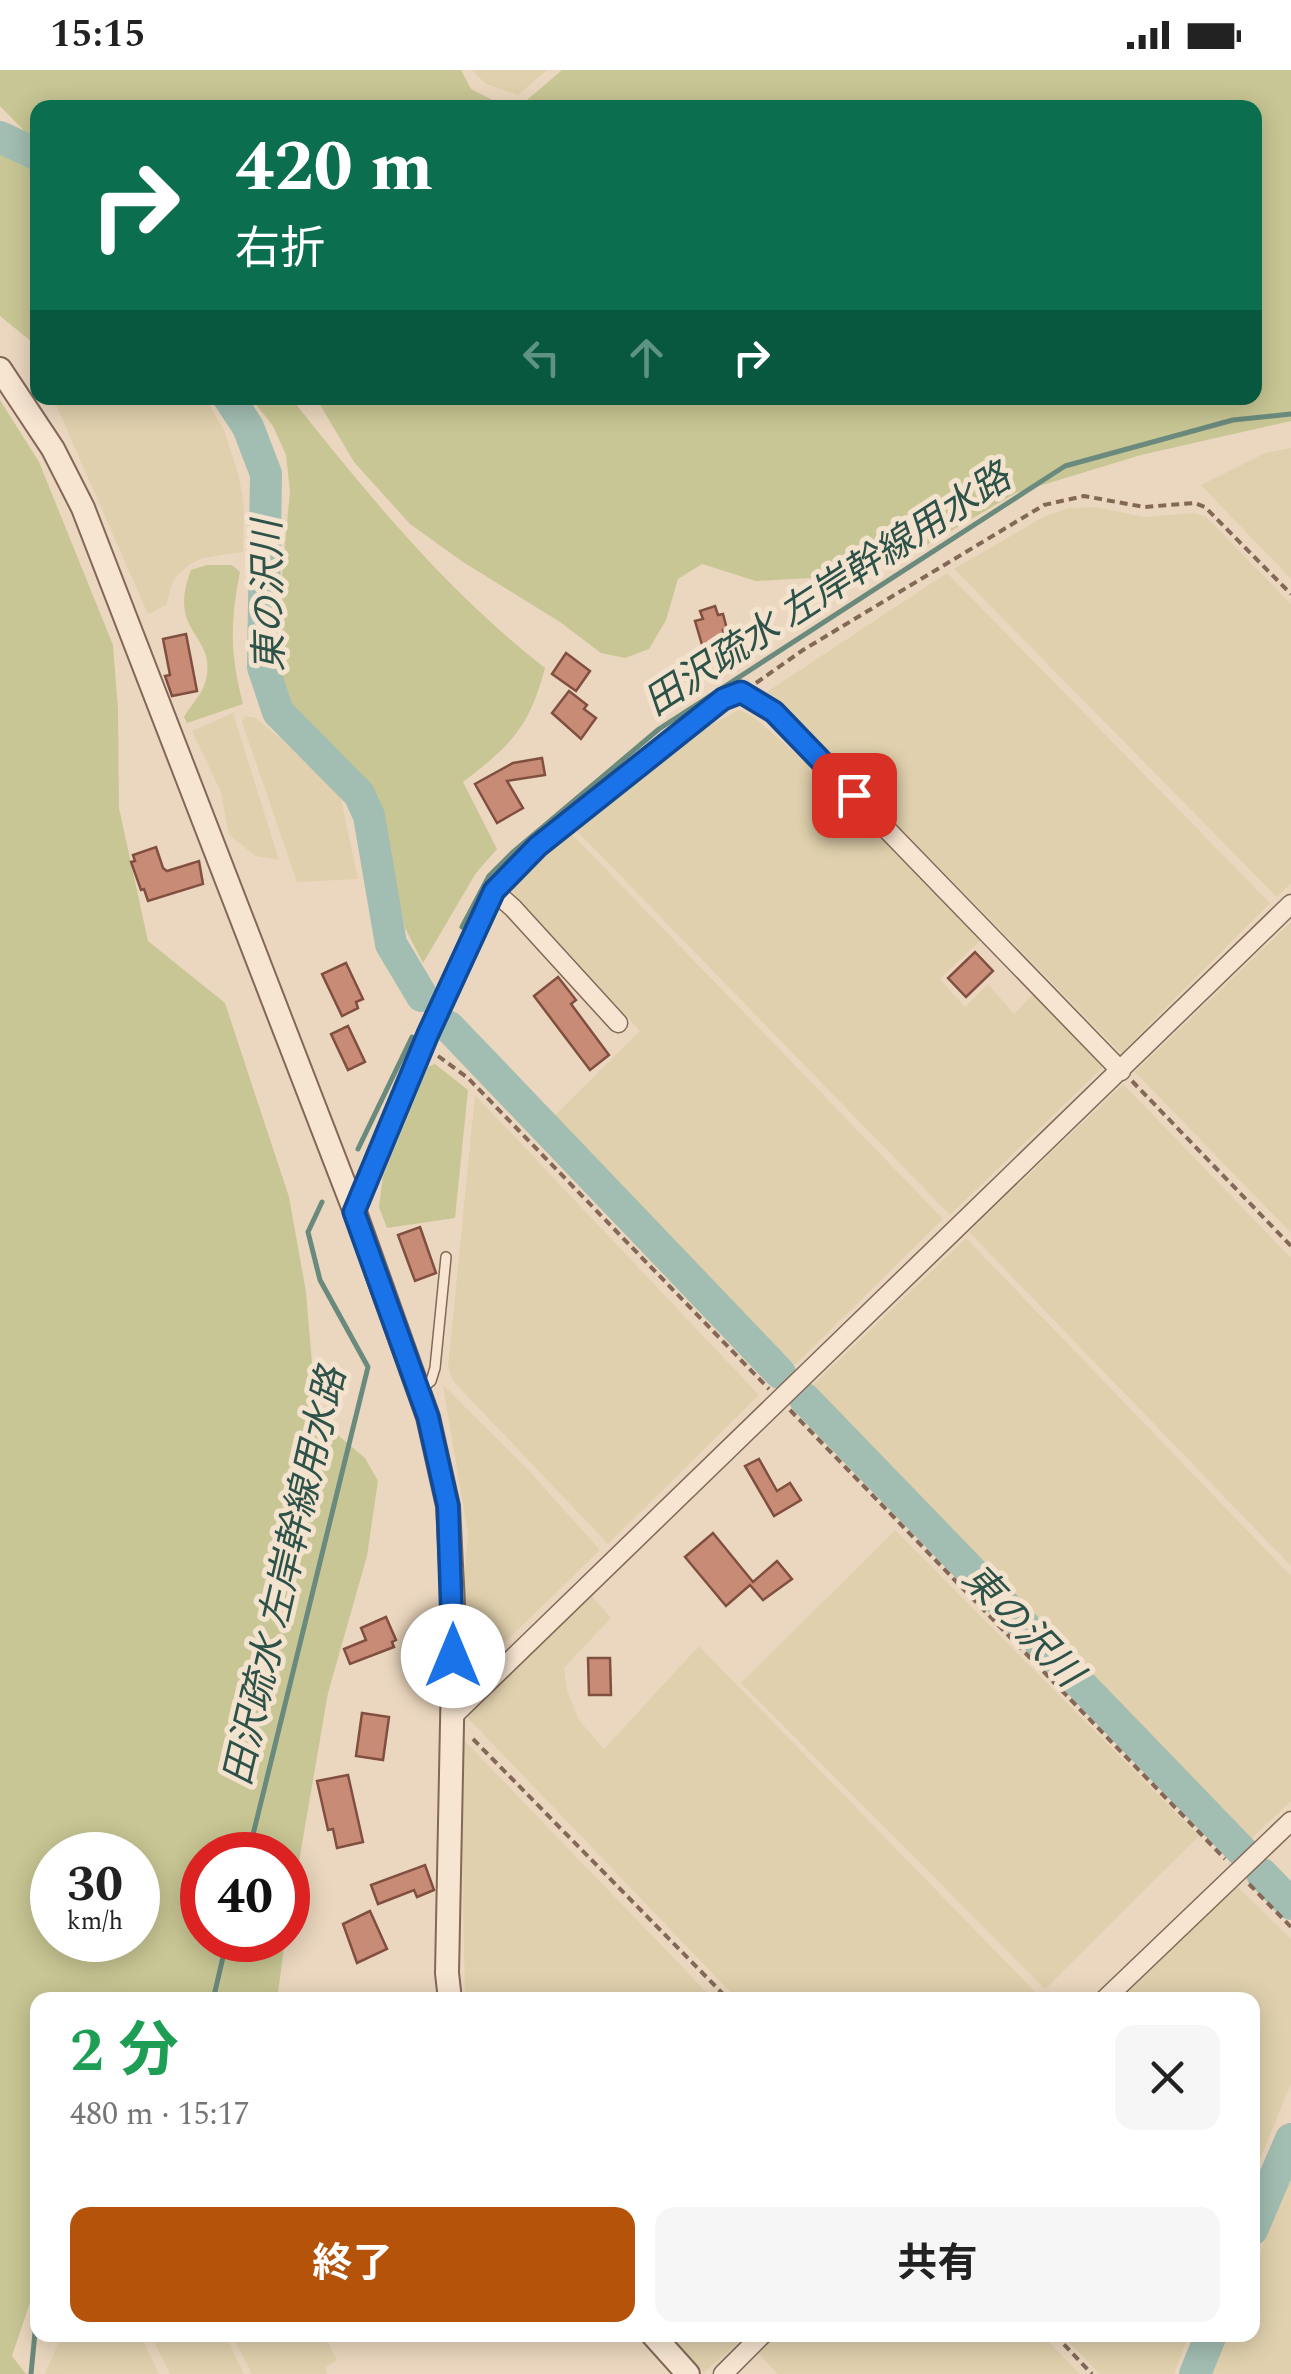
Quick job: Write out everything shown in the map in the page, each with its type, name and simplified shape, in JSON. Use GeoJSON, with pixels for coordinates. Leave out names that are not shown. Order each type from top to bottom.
{"type":"FeatureCollection","features":[{"type":"Feature","properties":{"kind":"street"},"geometry":{"type":"LineString","coordinates":[[0,368],[53,449],[83,508],[354,1212],[428,1417],[448,1506],[454,1624],[449,1992]]}},
{"type":"Feature","properties":{"kind":"street"},"geometry":{"type":"LineString","coordinates":[[354,1212],[494,891],[553,834],[723,699],[741,692],[774,712],[1121,1071]]}},
{"type":"Feature","properties":{"kind":"street"},"geometry":{"type":"LineString","coordinates":[[494,891],[618,1023]]}},
{"type":"Feature","properties":{"kind":"street"},"geometry":{"type":"LineString","coordinates":[[452,1718],[1291,904]]}},
{"type":"Feature","properties":{"kind":"street"},"geometry":{"type":"LineString","coordinates":[[1112,1992],[1291,1821]]}},
{"type":"Feature","properties":{"kind":"street"},"geometry":{"type":"LineString","coordinates":[[659,2342],[688,2374]]}},
{"type":"Feature","properties":{"kind":"street"},"geometry":{"type":"LineString","coordinates":[[723,2374],[755,2342]]}},
{"type":"Feature","properties":{"kind":"lane"},"geometry":{"type":"LineString","coordinates":[[419,1391],[431,1380],[435,1368],[446,1257]]}},
{"type":"Feature","properties":{"kind":"path"},"geometry":{"type":"LineString","coordinates":[[741,692],[803,650],[1044,505],[1084,496],[1144,507],[1195,504],[1205,508],[1291,594]]}},
{"type":"Feature","properties":{"kind":"path"},"geometry":{"type":"LineString","coordinates":[[424,1046],[468,1078],[1291,1928]]}},
{"type":"Feature","properties":{"kind":"path"},"geometry":{"type":"LineString","coordinates":[[1121,1071],[1291,1246]]}},
{"type":"Feature","properties":{"kind":"path"},"geometry":{"type":"LineString","coordinates":[[452,1718],[720,1992]]}},
{"type":"Feature","properties":{"kind":"path"},"geometry":{"type":"LineString","coordinates":[[1062,2342],[1092,2374]]}},
{"type":"Feature","properties":{"kind":"shaded area"},"geometry":{"type":"Polygon","coordinates":[[[0,70],[461,70],[471,89],[492,100],[30,100],[30,137],[0,106],[0,70]]]}},
{"type":"Feature","properties":{"kind":"shaded area"},"geometry":{"type":"Polygon","coordinates":[[[472,70],[547,70],[518,95],[486,84],[472,70]]]}},
{"type":"Feature","properties":{"kind":"shaded area"},"geometry":{"type":"Polygon","coordinates":[[[562,70],[1291,70],[1291,421],[1141,455],[1016,493],[911,554],[828,577],[756,581],[702,564],[678,579],[666,620],[649,649],[625,658],[601,653],[410,524],[354,462],[320,405],[1262,405],[1262,100],[527,100],[562,70]]]}},
{"type":"Feature","properties":{"kind":"shaded area"},"geometry":{"type":"Polygon","coordinates":[[[0,152],[30,165],[30,340],[0,316],[0,152]]]}},
{"type":"Feature","properties":{"kind":"shaded area"},"geometry":{"type":"Polygon","coordinates":[[[0,400],[39,462],[113,645],[119,808],[148,941],[225,1003],[289,1197],[306,1292],[314,1387],[333,1431],[365,1458],[378,1481],[367,1556],[328,1693],[304,1832],[180,1832],[180,1962],[282,1962],[278,1992],[30,1992],[30,2303],[12,2356],[26,2374],[0,2374],[0,400]]]}},
{"type":"Feature","properties":{"kind":"shaded area"},"geometry":{"type":"Polygon","coordinates":[[[56,405],[209,405],[224,430],[244,505],[243,552],[202,558],[190,564],[178,574],[166,605],[148,614],[56,405]]]}},
{"type":"Feature","properties":{"kind":"shaded area"},"geometry":{"type":"Polygon","coordinates":[[[256,405],[297,405],[441,574],[545,668],[532,706],[516,734],[463,782],[497,849],[476,873],[423,963],[405,928],[377,801],[362,776],[304,722],[278,677],[276,641],[290,491],[286,455],[273,426],[256,405]]]}},
{"type":"Feature","properties":{"kind":"shaded area"},"geometry":{"type":"Polygon","coordinates":[[[1291,448],[1291,579],[1201,485],[1265,453],[1291,448]]]}},
{"type":"Feature","properties":{"kind":"shaded area"},"geometry":{"type":"Polygon","coordinates":[[[1097,507],[1143,517],[1195,513],[1206,517],[1291,604],[1291,883],[1277,897],[954,569],[1045,516],[1069,508],[1097,507]]]}},
{"type":"Feature","properties":{"kind":"shaded area"},"geometry":{"type":"Polygon","coordinates":[[[207,565],[232,565],[240,572],[233,638],[243,704],[187,723],[184,717],[204,687],[207,661],[187,620],[185,591],[191,570],[207,565]]]}},
{"type":"Feature","properties":{"kind":"shaded area"},"geometry":{"type":"Polygon","coordinates":[[[947,573],[1270,903],[1121,1053],[767,692],[947,573]]]}},
{"type":"Feature","properties":{"kind":"shaded area"},"geometry":{"type":"Polygon","coordinates":[[[739,710],[752,716],[793,751],[982,939],[940,979],[965,1007],[988,984],[1014,1014],[1033,994],[1103,1067],[950,1215],[577,831],[697,732],[739,710]]]}},
{"type":"Feature","properties":{"kind":"shaded area"},"geometry":{"type":"Polygon","coordinates":[[[233,713],[279,860],[256,856],[229,835],[221,792],[192,731],[233,713]]]}},
{"type":"Feature","properties":{"kind":"shaded area"},"geometry":{"type":"Polygon","coordinates":[[[245,716],[256,718],[323,775],[340,795],[358,879],[297,882],[242,722],[245,716]]]}},
{"type":"Feature","properties":{"kind":"shaded area"},"geometry":{"type":"Polygon","coordinates":[[[570,832],[943,1219],[795,1365],[552,1118],[640,1031],[508,887],[570,832]]]}},
{"type":"Feature","properties":{"kind":"shaded area"},"geometry":{"type":"Polygon","coordinates":[[[1291,922],[1291,1233],[1135,1072],[1291,922]]]}},
{"type":"Feature","properties":{"kind":"shaded area"},"geometry":{"type":"Polygon","coordinates":[[[435,1064],[468,1090],[455,1218],[387,1228],[379,1207],[383,1176],[428,1067],[435,1064]]]}},
{"type":"Feature","properties":{"kind":"shaded area"},"geometry":{"type":"Polygon","coordinates":[[[1123,1084],[1291,1258],[1291,1566],[969,1232],[1123,1084]]]}},
{"type":"Feature","properties":{"kind":"shaded area"},"geometry":{"type":"Polygon","coordinates":[[[475,1095],[759,1395],[608,1544],[453,1381],[448,1367],[475,1095]]]}},
{"type":"Feature","properties":{"kind":"shaded area"},"geometry":{"type":"Polygon","coordinates":[[[966,1238],[1291,1576],[1291,1801],[1250,1840],[813,1385],[966,1238]]]}},
{"type":"Feature","properties":{"kind":"shaded area"},"geometry":{"type":"Polygon","coordinates":[[[443,1385],[531,1473],[600,1550],[465,1681],[464,1582],[468,1534],[443,1385]]]}},
{"type":"Feature","properties":{"kind":"shaded area"},"geometry":{"type":"Polygon","coordinates":[[[895,1530],[1199,1836],[1045,1989],[741,1683],[895,1530]]]}},
{"type":"Feature","properties":{"kind":"shaded area"},"geometry":{"type":"Polygon","coordinates":[[[590,1594],[611,1618],[564,1668],[567,1690],[579,1720],[604,1749],[699,1646],[1035,1992],[730,1992],[467,1717],[590,1594]]]}},
{"type":"Feature","properties":{"kind":"shaded area"},"geometry":{"type":"Polygon","coordinates":[[[460,1736],[706,1992],[465,1992],[460,1736]]]}},
{"type":"Feature","properties":{"kind":"shaded area"},"geometry":{"type":"Polygon","coordinates":[[[1236,1885],[1291,1939],[1291,2084],[1260,2159],[1260,1992],[1128,1992],[1236,1885]]]}},
{"type":"Feature","properties":{"kind":"shaded area"},"geometry":{"type":"Polygon","coordinates":[[[1291,2173],[1291,2374],[1212,2374],[1225,2342],[1260,2342],[1260,2253],[1291,2173]]]}},
{"type":"Feature","properties":{"kind":"shaded area"},"geometry":{"type":"Polygon","coordinates":[[[59,2342],[143,2342],[159,2374],[45,2374],[59,2342]]]}},
{"type":"Feature","properties":{"kind":"shaded area"},"geometry":{"type":"Polygon","coordinates":[[[154,2342],[228,2342],[244,2374],[170,2374],[154,2342]]]}},
{"type":"Feature","properties":{"kind":"shaded area"},"geometry":{"type":"Polygon","coordinates":[[[236,2342],[328,2342],[337,2360],[325,2368],[327,2374],[252,2374],[236,2342]]]}},
{"type":"Feature","properties":{"kind":"shaded area"},"geometry":{"type":"Polygon","coordinates":[[[675,2342],[736,2342],[737,2343],[704,2373],[675,2342]]]}},
{"type":"Feature","properties":{"kind":"shaded area"},"geometry":{"type":"Polygon","coordinates":[[[770,2342],[1049,2342],[1080,2374],[778,2374],[758,2353],[770,2342]]]}},
{"type":"Feature","properties":{"kind":"shaded area"},"geometry":{"type":"Polygon","coordinates":[[[1069,2342],[1186,2342],[1174,2374],[1100,2374],[1069,2342]]]}},
{"type":"Feature","properties":{"kind":"building"},"geometry":{"type":"Polygon","coordinates":[[[715,606],[718,615],[723,614],[731,659],[708,665],[695,621],[703,619],[700,611],[715,606]]]}},
{"type":"Feature","properties":{"kind":"building"},"geometry":{"type":"Polygon","coordinates":[[[186,634],[197,691],[172,696],[165,676],[170,675],[163,639],[186,634]]]}},
{"type":"Feature","properties":{"kind":"building"},"geometry":{"type":"Polygon","coordinates":[[[566,653],[590,671],[576,691],[552,674],[566,653]]]}},
{"type":"Feature","properties":{"kind":"building"},"geometry":{"type":"Polygon","coordinates":[[[569,691],[596,718],[581,739],[552,713],[569,691]]]}},
{"type":"Feature","properties":{"kind":"building"},"geometry":{"type":"Polygon","coordinates":[[[542,758],[545,775],[507,781],[523,808],[497,823],[475,784],[513,763],[542,758]]]}},
{"type":"Feature","properties":{"kind":"building"},"geometry":{"type":"Polygon","coordinates":[[[156,847],[167,871],[199,861],[203,884],[148,901],[131,862],[135,861],[133,855],[156,847]]]}},
{"type":"Feature","properties":{"kind":"building"},"geometry":{"type":"Polygon","coordinates":[[[975,952],[993,971],[966,997],[948,978],[975,952]]]}},
{"type":"Feature","properties":{"kind":"building"},"geometry":{"type":"Polygon","coordinates":[[[346,963],[363,999],[356,1002],[358,1008],[342,1016],[322,974],[346,963]]]}},
{"type":"Feature","properties":{"kind":"building"},"geometry":{"type":"Polygon","coordinates":[[[558,977],[576,1000],[571,1004],[609,1055],[590,1070],[534,996],[558,977]]]}},
{"type":"Feature","properties":{"kind":"building"},"geometry":{"type":"Polygon","coordinates":[[[348,1026],[365,1062],[348,1070],[331,1034],[348,1026]]]}},
{"type":"Feature","properties":{"kind":"building"},"geometry":{"type":"Polygon","coordinates":[[[420,1227],[436,1273],[415,1281],[398,1235],[420,1227]]]}},
{"type":"Feature","properties":{"kind":"building"},"geometry":{"type":"Polygon","coordinates":[[[759,1459],[777,1491],[790,1483],[801,1500],[774,1516],[745,1466],[759,1459]]]}},
{"type":"Feature","properties":{"kind":"building"},"geometry":{"type":"Polygon","coordinates":[[[713,1533],[753,1582],[777,1561],[792,1579],[763,1600],[750,1585],[726,1606],[685,1557],[713,1533]]]}},
{"type":"Feature","properties":{"kind":"building"},"geometry":{"type":"Polygon","coordinates":[[[386,1617],[396,1640],[392,1642],[394,1647],[350,1664],[344,1649],[366,1640],[361,1628],[386,1617]]]}},
{"type":"Feature","properties":{"kind":"building"},"geometry":{"type":"Polygon","coordinates":[[[588,1658],[610,1658],[611,1695],[589,1695],[588,1658]]]}},
{"type":"Feature","properties":{"kind":"building"},"geometry":{"type":"Polygon","coordinates":[[[362,1713],[389,1717],[383,1760],[356,1756],[362,1713]]]}},
{"type":"Feature","properties":{"kind":"building"},"geometry":{"type":"Polygon","coordinates":[[[348,1775],[363,1842],[337,1848],[333,1829],[328,1830],[317,1781],[348,1775]]]}},
{"type":"Feature","properties":{"kind":"building"},"geometry":{"type":"Polygon","coordinates":[[[425,1865],[434,1890],[417,1897],[414,1890],[378,1904],[371,1885],[425,1865]]]}},
{"type":"Feature","properties":{"kind":"building"},"geometry":{"type":"Polygon","coordinates":[[[370,1911],[387,1949],[357,1963],[343,1924],[370,1911]]]}},
{"type":"Feature","properties":{"kind":"waterway","name":"東の沢川"},"geometry":{"type":"LineString","coordinates":[[0,137],[30,151]]}},
{"type":"Feature","properties":{"kind":"waterway","name":"東の沢川"},"geometry":{"type":"LineString","coordinates":[[234,405],[248,427],[266,474],[263,667],[278,712],[359,794],[369,816],[391,944],[422,996]]}},
{"type":"Feature","properties":{"kind":"waterway","name":"田沢疏水 左岸幹線用水路"},"geometry":{"type":"LineString","coordinates":[[462,927],[489,876],[659,729],[1065,466],[1233,420],[1291,414]]}},
{"type":"Feature","properties":{"kind":"waterway","name":"東の沢川"},"geometry":{"type":"LineString","coordinates":[[449,1027],[780,1373]]}},
{"type":"Feature","properties":{"kind":"waterway","name":"田沢疏水 左岸幹線用水路"},"geometry":{"type":"LineString","coordinates":[[358,1149],[412,1037]]}},
{"type":"Feature","properties":{"kind":"waterway","name":"田沢疏水 左岸幹線用水路"},"geometry":{"type":"LineString","coordinates":[[254,1832],[368,1367],[320,1280],[308,1232],[322,1202]]}},
{"type":"Feature","properties":{"kind":"waterway","name":"東の沢川"},"geometry":{"type":"LineString","coordinates":[[805,1399],[1242,1851]]}},
{"type":"Feature","properties":{"kind":"waterway","name":"東の沢川"},"geometry":{"type":"LineString","coordinates":[[1262,1874],[1291,1904]]}},
{"type":"Feature","properties":{"kind":"waterway","name":"田沢疏水 左岸幹線用水路"},"geometry":{"type":"LineString","coordinates":[[215,1992],[222,1962]]}},
{"type":"Feature","properties":{"kind":"waterway","name":"東の沢川"},"geometry":{"type":"LineString","coordinates":[[1260,2211],[1291,2139]]}},
{"type":"Feature","properties":{"kind":"waterway","name":"田沢疏水 左岸幹線用水路"},"geometry":{"type":"LineString","coordinates":[[31,2374],[34,2342]]}},
{"type":"Feature","properties":{"kind":"waterway","name":"東の沢川"},"geometry":{"type":"LineString","coordinates":[[1195,2374],[1208,2342]]}},
{"type":"Feature","properties":{"kind":"route"},"geometry":{"type":"LineString","coordinates":[[453,1656],[448,1506],[428,1417],[354,1212],[477,927],[494,891],[538,846],[723,699],[741,692],[774,712],[854,795]]}}]}
